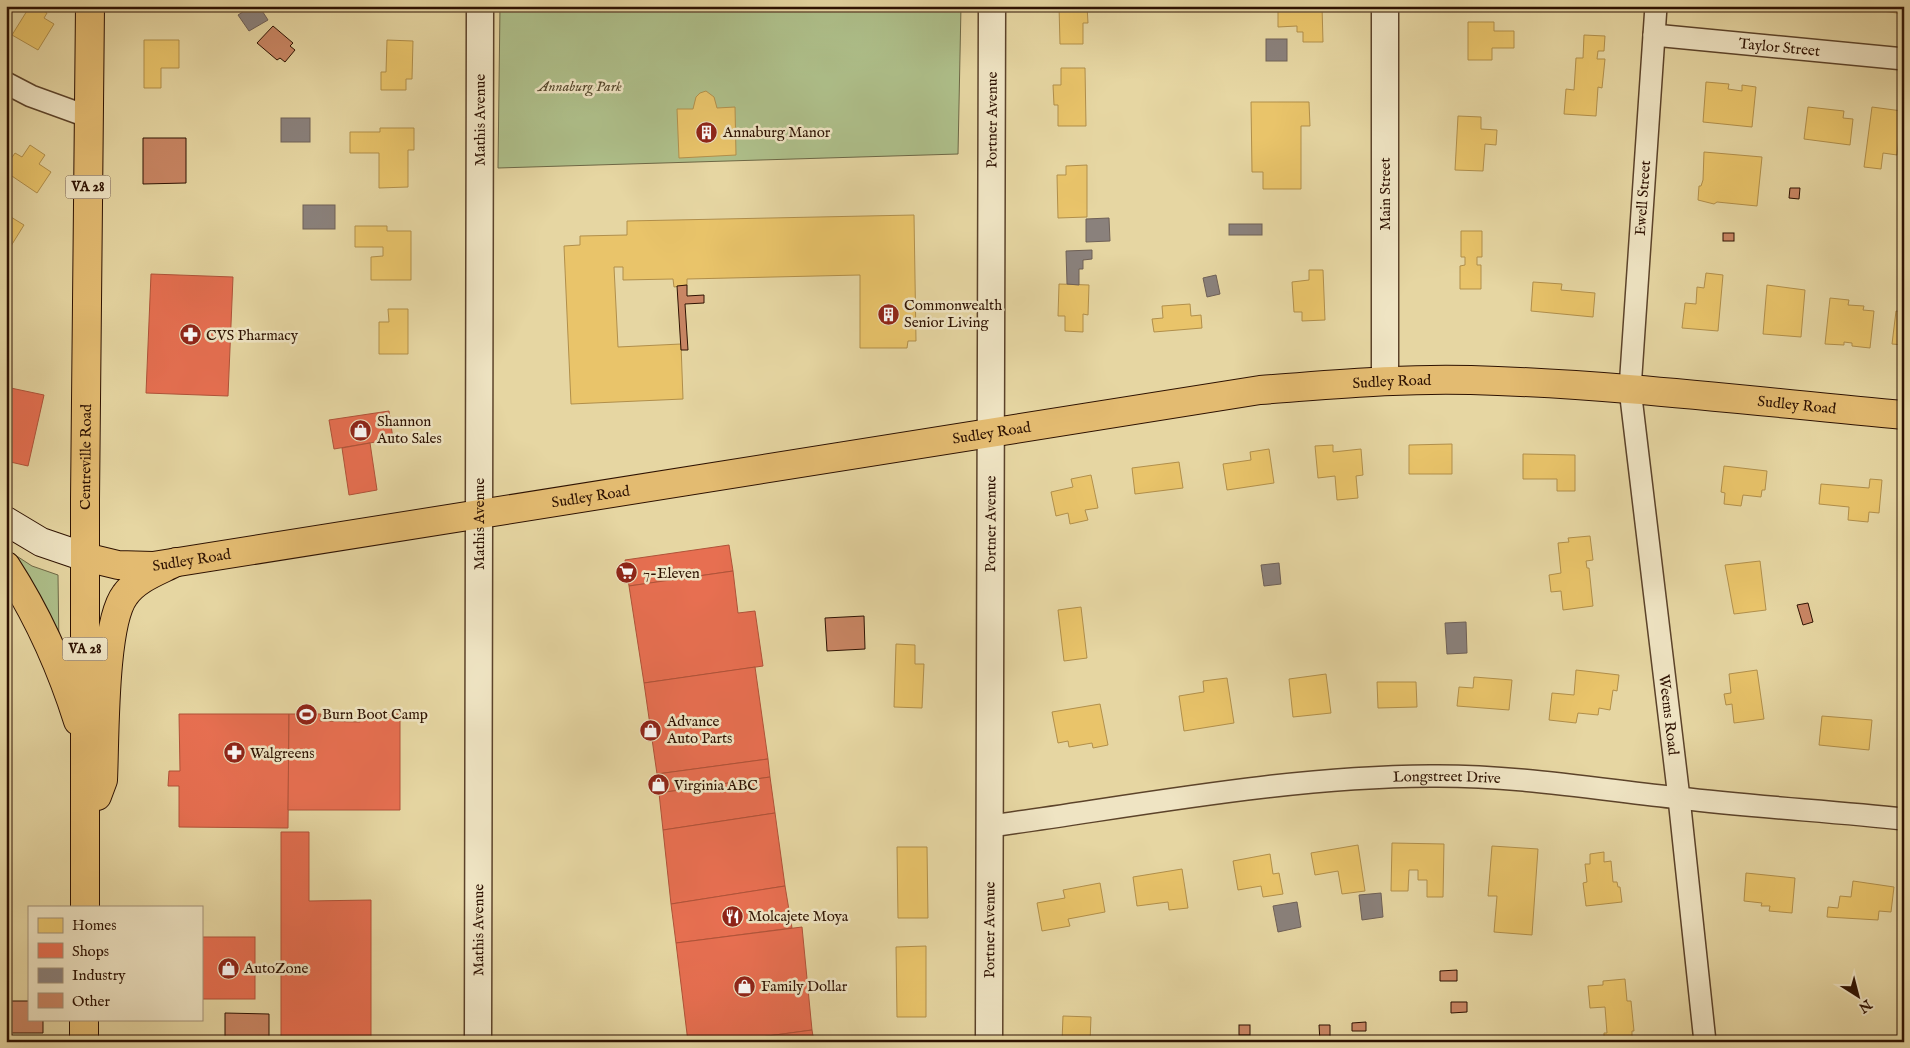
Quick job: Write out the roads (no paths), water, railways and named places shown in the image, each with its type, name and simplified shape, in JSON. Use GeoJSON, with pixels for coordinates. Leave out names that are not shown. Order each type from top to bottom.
{"type":"FeatureCollection","features":[{"type":"Feature","properties":{"kind":"main road","name":"Centreville Road"},"geometry":{"type":"LineString","coordinates":[[85,906],[85,557],[90,6]]}},
{"type":"Feature","properties":{"kind":"main road","name":"Sudley Road"},"geometry":{"type":"LineString","coordinates":[[85,557],[131,566],[176,562],[1260,390],[1384,381],[1469,380],[1630,390],[1904,415]]}},
{"type":"Feature","properties":{"kind":"main road"},"geometry":{"type":"LineString","coordinates":[[6,521],[41,542],[85,557]]}},
{"type":"Feature","properties":{"kind":"main road"},"geometry":{"type":"LineString","coordinates":[[85,825],[103,780],[111,636],[116,612],[124,597],[134,585],[176,562]]}},
{"type":"Feature","properties":{"kind":"main road"},"geometry":{"type":"LineString","coordinates":[[6,566],[27,602],[60,668],[85,742]]}},
{"type":"Feature","properties":{"kind":"main road"},"geometry":{"type":"LineString","coordinates":[[84,1020],[84,1042]]}},
{"type":"Feature","properties":{"kind":"street","name":"Mathis Avenue"},"geometry":{"type":"LineString","coordinates":[[478,1042],[480,6]]}},
{"type":"Feature","properties":{"kind":"street","name":"Portner Avenue"},"geometry":{"type":"LineString","coordinates":[[989,1042],[992,6]]}},
{"type":"Feature","properties":{"kind":"street","name":"Main Street"},"geometry":{"type":"LineString","coordinates":[[1384,381],[1385,6]]}},
{"type":"Feature","properties":{"kind":"street","name":"Ewell Street"},"geometry":{"type":"LineString","coordinates":[[1630,390],[1656,6]]}},
{"type":"Feature","properties":{"kind":"street","name":"Taylor Street"},"geometry":{"type":"LineString","coordinates":[[1654,35],[1904,60]]}},
{"type":"Feature","properties":{"kind":"street"},"geometry":{"type":"LineString","coordinates":[[6,83],[31,96],[89,117]]}},
{"type":"Feature","properties":{"kind":"street","name":"Weems Road"},"geometry":{"type":"LineString","coordinates":[[1630,390],[1679,798],[1705,1042]]}},
{"type":"Feature","properties":{"kind":"street","name":"Longstreet Drive"},"geometry":{"type":"LineString","coordinates":[[990,826],[1297,784],[1420,776],[1482,777],[1904,819]]}},
{"type":"Feature","properties":{"kind":"place","name":"Annaburg Manor"},"geometry":{"type":"Point","coordinates":[707,132]}},
{"type":"Feature","properties":{"kind":"place","name":"Commonwealth Senior Living"},"geometry":{"type":"Point","coordinates":[888,314]}},
{"type":"Feature","properties":{"kind":"place","name":"CVS Pharmacy"},"geometry":{"type":"Point","coordinates":[190,335]}},
{"type":"Feature","properties":{"kind":"place","name":"Shannon Auto Sales"},"geometry":{"type":"Point","coordinates":[361,430]}},
{"type":"Feature","properties":{"kind":"place","name":"7-Eleven"},"geometry":{"type":"Point","coordinates":[627,573]}},
{"type":"Feature","properties":{"kind":"place","name":"Burn Boot Camp"},"geometry":{"type":"Point","coordinates":[306,714]}},
{"type":"Feature","properties":{"kind":"place","name":"Advance Auto Parts"},"geometry":{"type":"Point","coordinates":[651,730]}},
{"type":"Feature","properties":{"kind":"place","name":"Walgreens"},"geometry":{"type":"Point","coordinates":[234,753]}},
{"type":"Feature","properties":{"kind":"place","name":"Virginia ABC"},"geometry":{"type":"Point","coordinates":[658,785]}},
{"type":"Feature","properties":{"kind":"place","name":"Molcajete Moya"},"geometry":{"type":"Point","coordinates":[732,916]}},
{"type":"Feature","properties":{"kind":"place","name":"AutoZone"},"geometry":{"type":"Point","coordinates":[228,968]}},
{"type":"Feature","properties":{"kind":"place","name":"Family Dollar"},"geometry":{"type":"Point","coordinates":[745,986]}},
{"type":"Feature","properties":{"kind":"park label","name":"Annaburg Park"},"geometry":{"type":"Point","coordinates":[580,86]}}]}
